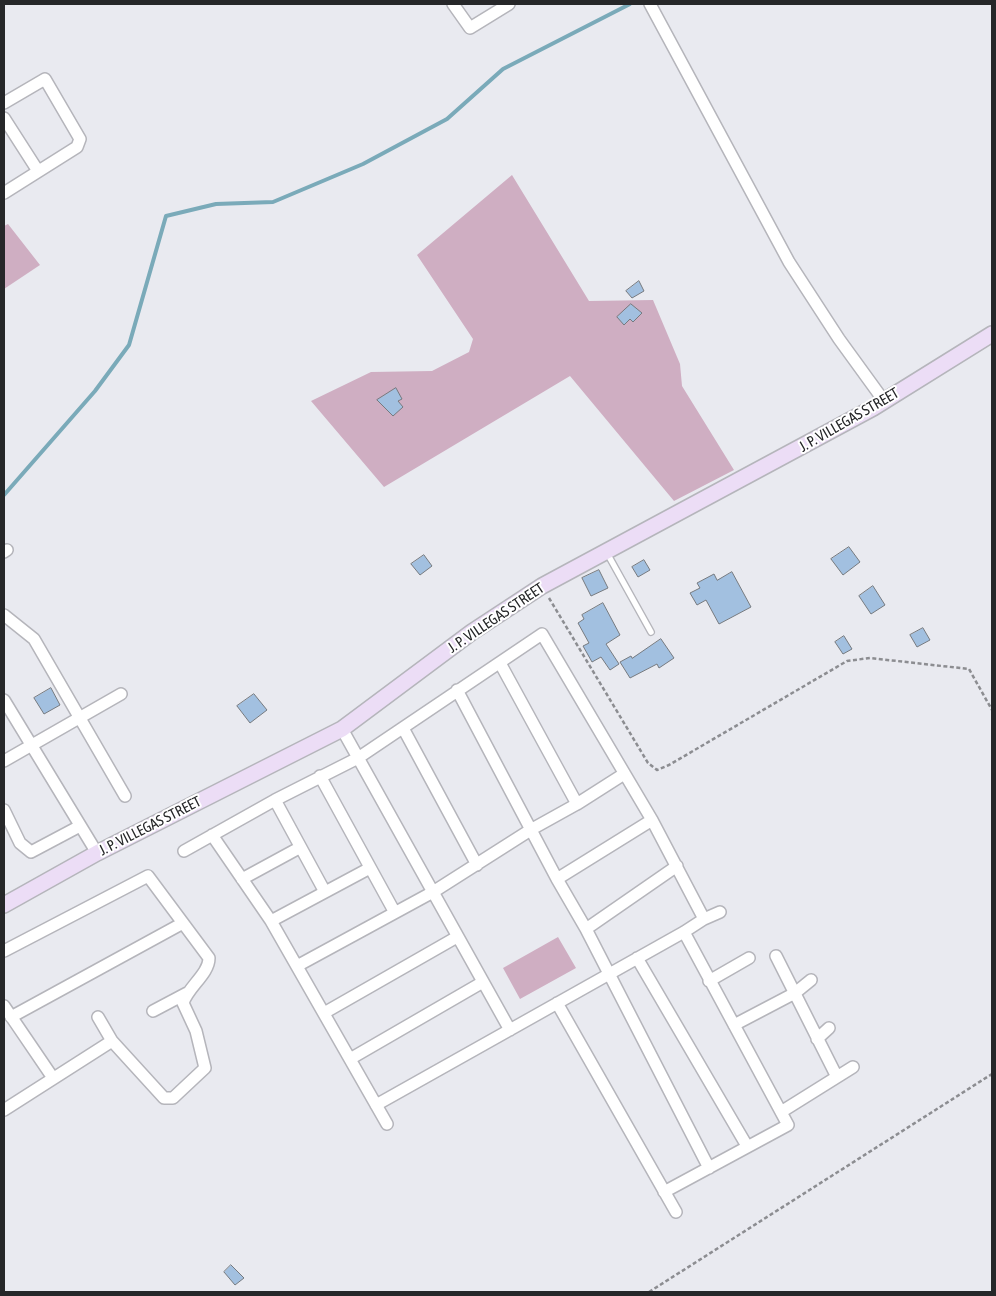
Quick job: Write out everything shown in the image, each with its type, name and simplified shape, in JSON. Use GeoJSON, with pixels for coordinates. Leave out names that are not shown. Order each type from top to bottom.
{"type":"FeatureCollection","features":[{"type":"Feature","properties":{"kind":"street"},"geometry":{"type":"LineString","coordinates":[[453,4],[470,28],[509,4]]}},
{"type":"Feature","properties":{"kind":"street"},"geometry":{"type":"LineString","coordinates":[[650,4],[789,262],[884,401]]}},
{"type":"Feature","properties":{"kind":"street"},"geometry":{"type":"LineString","coordinates":[[4,103],[45,80],[78,132],[80,139],[77,147],[4,193]]}},
{"type":"Feature","properties":{"kind":"street"},"geometry":{"type":"LineString","coordinates":[[4,118],[38,172]]}},
{"type":"Feature","properties":{"kind":"street","name":"J. P. VILLEGAS STREET"},"geometry":{"type":"LineString","coordinates":[[4,905],[96,853],[342,729],[472,632],[542,586],[884,401],[992,334]]}},
{"type":"Feature","properties":{"kind":"street"},"geometry":{"type":"LineString","coordinates":[[4,615],[34,639],[81,717],[125,796]]}},
{"type":"Feature","properties":{"kind":"street"},"geometry":{"type":"LineString","coordinates":[[184,851],[275,800],[358,758],[542,634],[652,820],[704,919]]}},
{"type":"Feature","properties":{"kind":"street"},"geometry":{"type":"LineString","coordinates":[[500,663],[577,804]]}},
{"type":"Feature","properties":{"kind":"street"},"geometry":{"type":"LineString","coordinates":[[457,690],[557,879],[586,929],[709,1168]]}},
{"type":"Feature","properties":{"kind":"street"},"geometry":{"type":"LineString","coordinates":[[4,761],[121,694]]}},
{"type":"Feature","properties":{"kind":"street"},"geometry":{"type":"LineString","coordinates":[[4,700],[96,853]]}},
{"type":"Feature","properties":{"kind":"street"},"geometry":{"type":"LineString","coordinates":[[402,728],[478,865]]}},
{"type":"Feature","properties":{"kind":"street"},"geometry":{"type":"LineString","coordinates":[[342,729],[510,1030]]}},
{"type":"Feature","properties":{"kind":"street"},"geometry":{"type":"LineString","coordinates":[[297,966],[394,911],[433,892],[532,829],[577,804],[624,774]]}},
{"type":"Feature","properties":{"kind":"street"},"geometry":{"type":"LineString","coordinates":[[320,776],[394,911]]}},
{"type":"Feature","properties":{"kind":"street"},"geometry":{"type":"LineString","coordinates":[[275,800],[299,848],[325,892]]}},
{"type":"Feature","properties":{"kind":"street"},"geometry":{"type":"LineString","coordinates":[[4,810],[20,842],[31,852],[80,826]]}},
{"type":"Feature","properties":{"kind":"street"},"geometry":{"type":"LineString","coordinates":[[557,879],[652,820]]}},
{"type":"Feature","properties":{"kind":"street"},"geometry":{"type":"LineString","coordinates":[[212,835],[272,921],[387,1124]]}},
{"type":"Feature","properties":{"kind":"street"},"geometry":{"type":"LineString","coordinates":[[242,879],[299,848]]}},
{"type":"Feature","properties":{"kind":"street"},"geometry":{"type":"LineString","coordinates":[[586,929],[677,866]]}},
{"type":"Feature","properties":{"kind":"street"},"geometry":{"type":"LineString","coordinates":[[272,921],[370,868]]}},
{"type":"Feature","properties":{"kind":"street"},"geometry":{"type":"LineString","coordinates":[[4,951],[148,876],[209,958],[209,965],[186,993],[153,1011]]}},
{"type":"Feature","properties":{"kind":"street"},"geometry":{"type":"LineString","coordinates":[[376,1105],[704,919],[720,912]]}},
{"type":"Feature","properties":{"kind":"street"},"geometry":{"type":"LineString","coordinates":[[11,1017],[183,923]]}},
{"type":"Feature","properties":{"kind":"street"},"geometry":{"type":"LineString","coordinates":[[664,1192],[788,1125],[684,932]]}},
{"type":"Feature","properties":{"kind":"street"},"geometry":{"type":"LineString","coordinates":[[324,1013],[458,937]]}},
{"type":"Feature","properties":{"kind":"street"},"geometry":{"type":"LineString","coordinates":[[776,956],[837,1077]]}},
{"type":"Feature","properties":{"kind":"street"},"geometry":{"type":"LineString","coordinates":[[637,958],[747,1146]]}},
{"type":"Feature","properties":{"kind":"street"},"geometry":{"type":"LineString","coordinates":[[709,981],[749,958]]}},
{"type":"Feature","properties":{"kind":"street"},"geometry":{"type":"LineString","coordinates":[[734,1025],[795,993],[811,980]]}},
{"type":"Feature","properties":{"kind":"street"},"geometry":{"type":"LineString","coordinates":[[350,1059],[483,982]]}},
{"type":"Feature","properties":{"kind":"street"},"geometry":{"type":"LineString","coordinates":[[98,1016],[112,1041],[164,1098],[173,1098],[205,1068],[196,1032],[183,1004],[186,993]]}},
{"type":"Feature","properties":{"kind":"street"},"geometry":{"type":"LineString","coordinates":[[557,1003],[676,1212]]}},
{"type":"Feature","properties":{"kind":"street"},"geometry":{"type":"LineString","coordinates":[[4,1006],[53,1078]]}},
{"type":"Feature","properties":{"kind":"street"},"geometry":{"type":"LineString","coordinates":[[817,1038],[829,1028]]}},
{"type":"Feature","properties":{"kind":"street"},"geometry":{"type":"LineString","coordinates":[[4,1110],[112,1041]]}},
{"type":"Feature","properties":{"kind":"street"},"geometry":{"type":"LineString","coordinates":[[782,1112],[853,1067]]}},
{"type":"Feature","properties":{"kind":"lane"},"geometry":{"type":"LineString","coordinates":[[606,551],[651,632]]}},
{"type":"Feature","properties":{"kind":"path"},"geometry":{"type":"LineString","coordinates":[[542,586],[648,763],[657,770],[669,766],[847,661],[870,658],[969,669],[992,710]]}},
{"type":"Feature","properties":{"kind":"path"},"geometry":{"type":"LineString","coordinates":[[649,1292],[992,1074]]}},
{"type":"Feature","properties":{"kind":"shaded area"},"geometry":{"type":"Polygon","coordinates":[[[512,175],[589,301],[653,300],[680,364],[682,386],[734,470],[674,501],[570,376],[384,487],[311,401],[371,372],[432,371],[469,352],[473,339],[417,255],[512,175]]]}},
{"type":"Feature","properties":{"kind":"shaded area"},"geometry":{"type":"Polygon","coordinates":[[[8,224],[40,265],[4,289],[4,226],[8,224]]]}},
{"type":"Feature","properties":{"kind":"shaded area"},"geometry":{"type":"Polygon","coordinates":[[[558,937],[576,968],[520,999],[503,968],[558,937]]]}},
{"type":"Feature","properties":{"kind":"building"},"geometry":{"type":"Polygon","coordinates":[[[639,281],[644,291],[632,298],[626,291],[639,281]]]}},
{"type":"Feature","properties":{"kind":"building"},"geometry":{"type":"Polygon","coordinates":[[[631,304],[642,313],[633,322],[630,319],[624,325],[617,317],[631,304]]]}},
{"type":"Feature","properties":{"kind":"building"},"geometry":{"type":"Polygon","coordinates":[[[396,388],[402,399],[398,401],[403,407],[393,416],[377,400],[396,388]]]}},
{"type":"Feature","properties":{"kind":"building"},"geometry":{"type":"Polygon","coordinates":[[[849,547],[860,562],[843,575],[831,559],[849,547]]]}},
{"type":"Feature","properties":{"kind":"building"},"geometry":{"type":"Polygon","coordinates":[[[424,555],[432,566],[420,575],[411,564],[424,555]]]}},
{"type":"Feature","properties":{"kind":"building"},"geometry":{"type":"Polygon","coordinates":[[[644,560],[650,570],[638,577],[632,567],[644,560]]]}},
{"type":"Feature","properties":{"kind":"building"},"geometry":{"type":"Polygon","coordinates":[[[599,570],[608,588],[591,596],[582,578],[599,570]]]}},
{"type":"Feature","properties":{"kind":"building"},"geometry":{"type":"Polygon","coordinates":[[[732,572],[751,607],[719,624],[706,600],[697,605],[690,593],[700,588],[697,583],[714,574],[717,580],[732,572]]]}},
{"type":"Feature","properties":{"kind":"building"},"geometry":{"type":"Polygon","coordinates":[[[873,586],[885,605],[871,614],[859,596],[873,586]]]}},
{"type":"Feature","properties":{"kind":"building"},"geometry":{"type":"Polygon","coordinates":[[[603,603],[620,635],[606,644],[619,664],[610,670],[601,657],[592,662],[583,646],[589,643],[578,623],[584,619],[582,615],[603,603]]]}},
{"type":"Feature","properties":{"kind":"building"},"geometry":{"type":"Polygon","coordinates":[[[923,628],[930,640],[917,647],[910,635],[923,628]]]}},
{"type":"Feature","properties":{"kind":"building"},"geometry":{"type":"Polygon","coordinates":[[[844,636],[852,649],[843,654],[835,642],[844,636]]]}},
{"type":"Feature","properties":{"kind":"building"},"geometry":{"type":"Polygon","coordinates":[[[661,639],[674,658],[659,668],[657,664],[630,678],[620,662],[631,656],[632,658],[661,639]]]}},
{"type":"Feature","properties":{"kind":"building"},"geometry":{"type":"Polygon","coordinates":[[[51,688],[60,705],[44,714],[34,698],[51,688]]]}},
{"type":"Feature","properties":{"kind":"building"},"geometry":{"type":"Polygon","coordinates":[[[254,694],[267,710],[250,723],[237,706],[254,694]]]}},
{"type":"Feature","properties":{"kind":"building"},"geometry":{"type":"Polygon","coordinates":[[[231,1265],[244,1278],[235,1285],[224,1272],[231,1265]]]}},
{"type":"Feature","properties":{"kind":"waterway"},"geometry":{"type":"LineString","coordinates":[[4,495],[95,391],[129,345],[166,216],[216,204],[273,202],[363,164],[447,119],[503,69],[630,4]]}}]}
